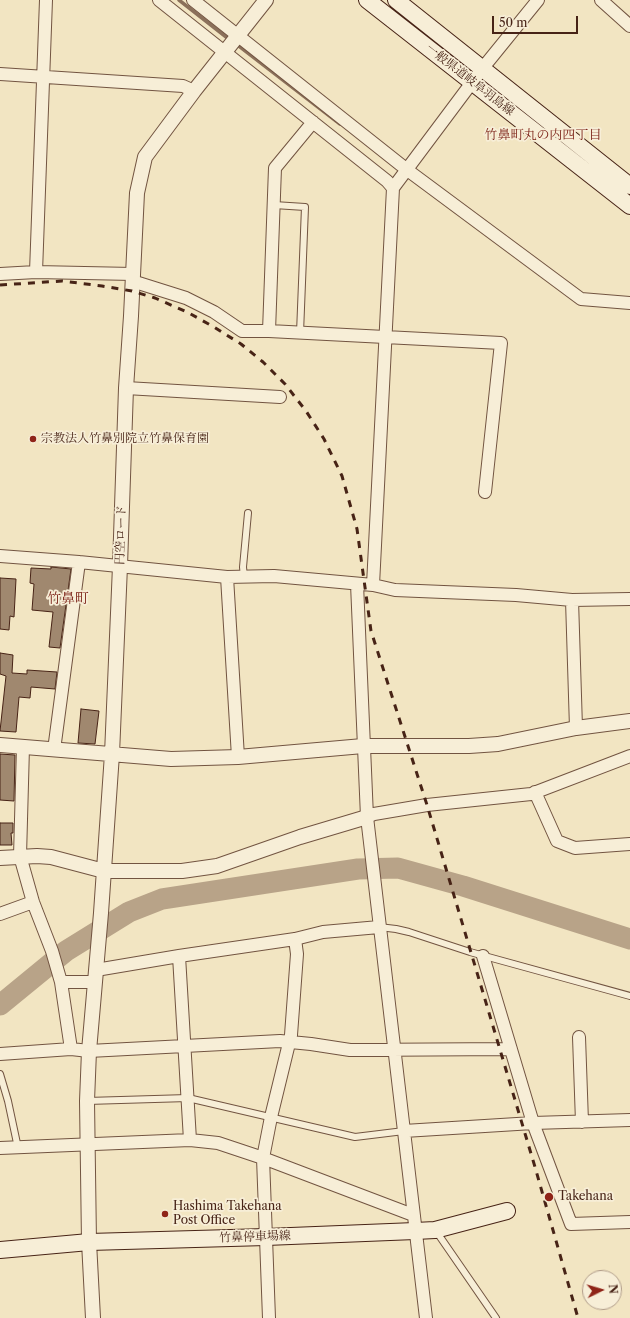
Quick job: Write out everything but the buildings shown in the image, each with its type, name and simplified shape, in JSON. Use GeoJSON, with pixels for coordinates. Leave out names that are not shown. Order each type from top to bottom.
{"type":"FeatureCollection","features":[{"type":"Feature","properties":{"kind":"main road","name":"一般県道岐阜羽島線"},"geometry":{"type":"LineString","coordinates":[[367,0],[630,206]]}},
{"type":"Feature","properties":{"kind":"main road","name":"一般県道岐阜羽島線"},"geometry":{"type":"LineString","coordinates":[[396,0],[630,186]]}},
{"type":"Feature","properties":{"kind":"main road","name":"竹鼻停車場線"},"geometry":{"type":"LineString","coordinates":[[0,1250],[89,1242],[435,1230],[507,1211]]}},
{"type":"Feature","properties":{"kind":"street"},"geometry":{"type":"LineString","coordinates":[[36,272],[42,76],[46,0]]}},
{"type":"Feature","properties":{"kind":"street"},"geometry":{"type":"LineString","coordinates":[[159,0],[227,51],[387,181],[393,188]]}},
{"type":"Feature","properties":{"kind":"street"},"geometry":{"type":"LineString","coordinates":[[193,0],[406,170],[581,299],[630,303]]}},
{"type":"Feature","properties":{"kind":"street","name":"円空ロード"},"geometry":{"type":"LineString","coordinates":[[93,1318],[89,1242],[87,1101],[89,1051],[101,913],[112,754],[126,388],[137,193],[145,157],[266,0]]}},
{"type":"Feature","properties":{"kind":"street"},"geometry":{"type":"LineString","coordinates":[[373,585],[393,188],[482,69],[538,0]]}},
{"type":"Feature","properties":{"kind":"street"},"geometry":{"type":"LineString","coordinates":[[601,0],[630,26]]}},
{"type":"Feature","properties":{"kind":"street"},"geometry":{"type":"LineString","coordinates":[[0,74],[183,86],[194,92]]}},
{"type":"Feature","properties":{"kind":"street"},"geometry":{"type":"LineString","coordinates":[[269,331],[275,168],[313,122]]}},
{"type":"Feature","properties":{"kind":"street"},"geometry":{"type":"LineString","coordinates":[[0,274],[36,272],[133,277],[186,298],[214,312],[242,331],[269,331],[501,343],[485,492]]}},
{"type":"Feature","properties":{"kind":"street"},"geometry":{"type":"LineString","coordinates":[[126,388],[280,397]]}},
{"type":"Feature","properties":{"kind":"street"},"geometry":{"type":"LineString","coordinates":[[0,556],[79,562],[227,577],[274,576],[373,585],[395,590],[516,595],[572,600],[630,599]]}},
{"type":"Feature","properties":{"kind":"street"},"geometry":{"type":"LineString","coordinates":[[54,750],[79,562]]}},
{"type":"Feature","properties":{"kind":"street"},"geometry":{"type":"LineString","coordinates":[[227,577],[238,758]]}},
{"type":"Feature","properties":{"kind":"street"},"geometry":{"type":"LineString","coordinates":[[358,584],[363,746],[367,817],[426,1318]]}},
{"type":"Feature","properties":{"kind":"street"},"geometry":{"type":"LineString","coordinates":[[572,600],[576,728]]}},
{"type":"Feature","properties":{"kind":"street"},"geometry":{"type":"LineString","coordinates":[[0,745],[171,760],[238,758],[363,746],[462,746],[498,744],[576,728],[630,721]]}},
{"type":"Feature","properties":{"kind":"street"},"geometry":{"type":"LineString","coordinates":[[23,747],[20,856],[33,902],[52,951],[59,976],[71,1050]]}},
{"type":"Feature","properties":{"kind":"street"},"geometry":{"type":"LineString","coordinates":[[0,858],[20,856],[51,857],[104,871],[119,872],[182,871],[217,866],[300,837],[374,814],[419,807],[531,794],[630,756]]}},
{"type":"Feature","properties":{"kind":"street"},"geometry":{"type":"LineString","coordinates":[[536,792],[557,841],[575,848],[630,844]]}},
{"type":"Feature","properties":{"kind":"street"},"geometry":{"type":"LineString","coordinates":[[0,914],[33,902]]}},
{"type":"Feature","properties":{"kind":"street"},"geometry":{"type":"LineString","coordinates":[[59,976],[96,976],[179,956],[295,939],[324,932],[379,927]]}},
{"type":"Feature","properties":{"kind":"street"},"geometry":{"type":"LineString","coordinates":[[269,1318],[263,1158],[288,1041],[291,1035],[297,954],[295,939]]}},
{"type":"Feature","properties":{"kind":"street"},"geometry":{"type":"LineString","coordinates":[[179,956],[190,1140]]}},
{"type":"Feature","properties":{"kind":"street"},"geometry":{"type":"LineString","coordinates":[[483,956],[533,1124],[571,1224],[630,1222]]}},
{"type":"Feature","properties":{"kind":"street"},"geometry":{"type":"LineString","coordinates":[[579,1037],[582,1122]]}},
{"type":"Feature","properties":{"kind":"street"},"geometry":{"type":"LineString","coordinates":[[0,1054],[288,1041],[350,1050],[511,1049]]}},
{"type":"Feature","properties":{"kind":"street"},"geometry":{"type":"LineString","coordinates":[[404,1131],[630,1120]]}},
{"type":"Feature","properties":{"kind":"street"},"geometry":{"type":"LineString","coordinates":[[0,1148],[190,1140],[218,1143],[263,1158],[413,1215]]}},
{"type":"Feature","properties":{"kind":"lane"},"geometry":{"type":"LineString","coordinates":[[274,205],[305,207],[300,333]]}},
{"type":"Feature","properties":{"kind":"lane"},"geometry":{"type":"LineString","coordinates":[[244,577],[243,567],[248,513]]}},
{"type":"Feature","properties":{"kind":"lane"},"geometry":{"type":"LineString","coordinates":[[379,927],[409,932],[483,956],[630,996]]}},
{"type":"Feature","properties":{"kind":"lane"},"geometry":{"type":"LineString","coordinates":[[0,1074],[8,1101],[18,1148]]}},
{"type":"Feature","properties":{"kind":"lane"},"geometry":{"type":"LineString","coordinates":[[87,1101],[188,1098],[355,1137],[404,1131]]}},
{"type":"Feature","properties":{"kind":"lane"},"geometry":{"type":"LineString","coordinates":[[435,1230],[496,1318]]}},
{"type":"Feature","properties":{"kind":"waterway"},"geometry":{"type":"LineString","coordinates":[[179,0],[230,40]]}},
{"type":"Feature","properties":{"kind":"waterway"},"geometry":{"type":"LineString","coordinates":[[235,43],[340,124]]}},
{"type":"Feature","properties":{"kind":"waterway"},"geometry":{"type":"LineString","coordinates":[[0,1005],[66,951],[129,912],[162,899],[358,869],[398,868],[463,886],[630,939]]}},
{"type":"Feature","properties":{"kind":"railway"},"geometry":{"type":"LineString","coordinates":[[0,285],[62,281],[102,286],[132,291],[155,298],[187,312],[241,344],[263,362],[285,384],[306,411],[324,439],[342,476],[357,529],[371,631],[427,805],[535,1167],[578,1318]]}},
{"type":"Feature","properties":{"kind":"place","name":"宗教法人竹鼻別院立竹鼻保育園"},"geometry":{"type":"Point","coordinates":[33,439]}},
{"type":"Feature","properties":{"kind":"place","name":"Takehana"},"geometry":{"type":"Point","coordinates":[549,1197]}},
{"type":"Feature","properties":{"kind":"place","name":"Hashima Takehana Post Office"},"geometry":{"type":"Point","coordinates":[165,1214]}},
{"type":"Feature","properties":{"kind":"district","name":"竹鼻町丸の内四丁目"},"geometry":{"type":"Point","coordinates":[543,135]}},
{"type":"Feature","properties":{"kind":"district","name":"竹鼻町"},"geometry":{"type":"Point","coordinates":[68,599]}}]}
